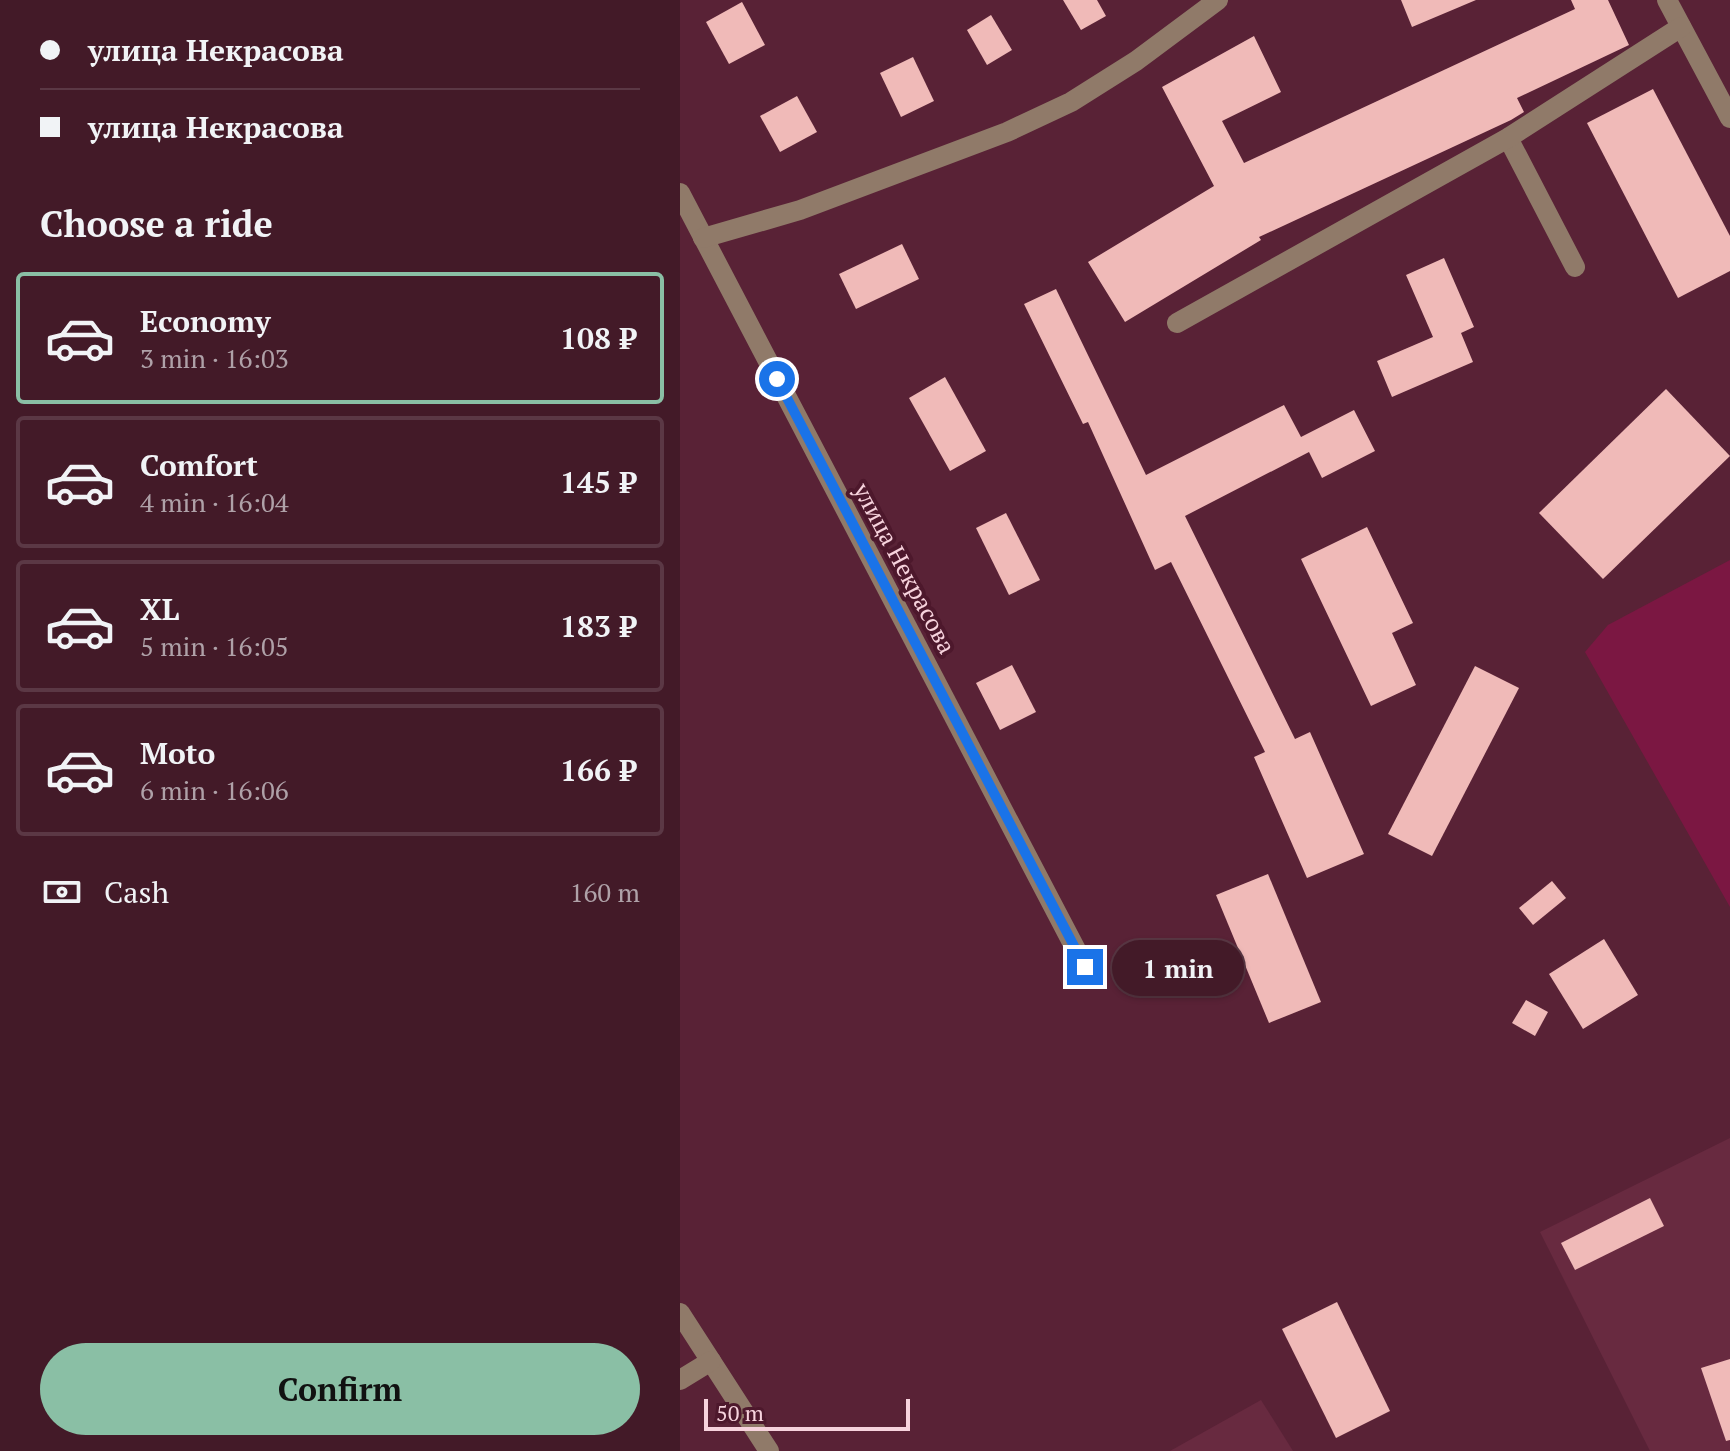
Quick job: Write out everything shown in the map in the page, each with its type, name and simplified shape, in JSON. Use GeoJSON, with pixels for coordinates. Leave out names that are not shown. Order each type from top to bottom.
{"type":"FeatureCollection","features":[{"type":"Feature","properties":{"kind":"street"},"geometry":{"type":"LineString","coordinates":[[703,238],[800,210],[880,182],[1020,126],[1071,102],[1123,70],[1218,0]]}},
{"type":"Feature","properties":{"kind":"street"},"geometry":{"type":"LineString","coordinates":[[1667,0],[1730,118]]}},
{"type":"Feature","properties":{"kind":"street"},"geometry":{"type":"LineString","coordinates":[[1177,323],[1508,138],[1681,27]]}},
{"type":"Feature","properties":{"kind":"street"},"geometry":{"type":"LineString","coordinates":[[1508,138],[1575,267]]}},
{"type":"Feature","properties":{"kind":"street","name":"улица Некрасова"},"geometry":{"type":"LineString","coordinates":[[680,193],[1085,967]]}},
{"type":"Feature","properties":{"kind":"street"},"geometry":{"type":"LineString","coordinates":[[680,1313],[769,1451]]}},
{"type":"Feature","properties":{"kind":"street"},"geometry":{"type":"LineString","coordinates":[[680,1380],[711,1361]]}},
{"type":"Feature","properties":{"kind":"shaded area"},"geometry":{"type":"Polygon","coordinates":[[[1730,560],[1730,907],[1585,652],[1608,625],[1730,560]]]}},
{"type":"Feature","properties":{"kind":"shaded area"},"geometry":{"type":"Polygon","coordinates":[[[1730,1138],[1730,1451],[1650,1451],[1540,1232],[1730,1138]]]}},
{"type":"Feature","properties":{"kind":"shaded area"},"geometry":{"type":"Polygon","coordinates":[[[1261,1400],[1293,1451],[1170,1451],[1261,1400]]]}},
{"type":"Feature","properties":{"kind":"building"},"geometry":{"type":"Polygon","coordinates":[[[1063,0],[1097,0],[1106,16],[1081,30],[1063,0]]]}},
{"type":"Feature","properties":{"kind":"building"},"geometry":{"type":"Polygon","coordinates":[[[1401,0],[1476,0],[1412,27],[1401,0]]]}},
{"type":"Feature","properties":{"kind":"building"},"geometry":{"type":"Polygon","coordinates":[[[1571,0],[1608,0],[1629,45],[1517,98],[1524,112],[1511,120],[1259,237],[1261,240],[1125,322],[1088,262],[1214,186],[1162,87],[1254,36],[1281,92],[1222,121],[1244,163],[1575,9],[1571,0]]]}},
{"type":"Feature","properties":{"kind":"building"},"geometry":{"type":"Polygon","coordinates":[[[742,2],[765,45],[729,64],[706,22],[742,2]]]}},
{"type":"Feature","properties":{"kind":"building"},"geometry":{"type":"Polygon","coordinates":[[[991,15],[1012,50],[987,65],[967,30],[991,15]]]}},
{"type":"Feature","properties":{"kind":"building"},"geometry":{"type":"Polygon","coordinates":[[[913,57],[934,101],[901,117],[880,73],[913,57]]]}},
{"type":"Feature","properties":{"kind":"building"},"geometry":{"type":"Polygon","coordinates":[[[1653,89],[1730,236],[1730,271],[1678,298],[1587,123],[1653,89]]]}},
{"type":"Feature","properties":{"kind":"building"},"geometry":{"type":"Polygon","coordinates":[[[797,96],[817,132],[780,152],[760,116],[797,96]]]}},
{"type":"Feature","properties":{"kind":"building"},"geometry":{"type":"Polygon","coordinates":[[[902,244],[919,279],[856,309],[839,274],[902,244]]]}},
{"type":"Feature","properties":{"kind":"building"},"geometry":{"type":"Polygon","coordinates":[[[1444,258],[1474,327],[1461,333],[1473,362],[1392,397],[1377,361],[1433,337],[1406,275],[1444,258]]]}},
{"type":"Feature","properties":{"kind":"building"},"geometry":{"type":"Polygon","coordinates":[[[1056,289],[1146,475],[1284,405],[1301,437],[1354,410],[1375,451],[1322,478],[1309,452],[1185,516],[1295,739],[1310,732],[1364,854],[1307,878],[1254,757],[1265,752],[1171,562],[1155,570],[1088,422],[1083,424],[1024,304],[1056,289]]]}},
{"type":"Feature","properties":{"kind":"building"},"geometry":{"type":"Polygon","coordinates":[[[945,377],[986,451],[950,471],[909,398],[945,377]]]}},
{"type":"Feature","properties":{"kind":"building"},"geometry":{"type":"Polygon","coordinates":[[[1666,389],[1730,456],[1603,579],[1539,513],[1666,389]]]}},
{"type":"Feature","properties":{"kind":"building"},"geometry":{"type":"Polygon","coordinates":[[[1006,513],[1040,580],[1009,595],[976,528],[1006,513]]]}},
{"type":"Feature","properties":{"kind":"building"},"geometry":{"type":"Polygon","coordinates":[[[1367,527],[1413,623],[1392,633],[1416,685],[1371,706],[1301,559],[1367,527]]]}},
{"type":"Feature","properties":{"kind":"building"},"geometry":{"type":"Polygon","coordinates":[[[1012,665],[1036,712],[1000,730],[976,683],[1012,665]]]}},
{"type":"Feature","properties":{"kind":"building"},"geometry":{"type":"Polygon","coordinates":[[[1475,666],[1519,688],[1432,856],[1388,834],[1475,666]]]}},
{"type":"Feature","properties":{"kind":"building"},"geometry":{"type":"Polygon","coordinates":[[[1268,874],[1321,1002],[1269,1023],[1216,895],[1268,874]]]}},
{"type":"Feature","properties":{"kind":"building"},"geometry":{"type":"Polygon","coordinates":[[[1552,881],[1566,898],[1533,925],[1519,908],[1552,881]]]}},
{"type":"Feature","properties":{"kind":"building"},"geometry":{"type":"Polygon","coordinates":[[[1604,939],[1638,995],[1583,1029],[1549,974],[1604,939]]]}},
{"type":"Feature","properties":{"kind":"building"},"geometry":{"type":"Polygon","coordinates":[[[1526,1000],[1548,1012],[1535,1036],[1512,1023],[1526,1000]]]}},
{"type":"Feature","properties":{"kind":"building"},"geometry":{"type":"Polygon","coordinates":[[[1650,1198],[1664,1226],[1575,1270],[1561,1243],[1650,1198]]]}},
{"type":"Feature","properties":{"kind":"building"},"geometry":{"type":"Polygon","coordinates":[[[1337,1302],[1390,1411],[1336,1438],[1282,1329],[1337,1302]]]}},
{"type":"Feature","properties":{"kind":"building"},"geometry":{"type":"Polygon","coordinates":[[[1730,1359],[1730,1440],[1726,1441],[1701,1368],[1730,1359]]]}},
{"type":"Feature","properties":{"kind":"route"},"geometry":{"type":"LineString","coordinates":[[777,379],[1085,967]]}}]}
